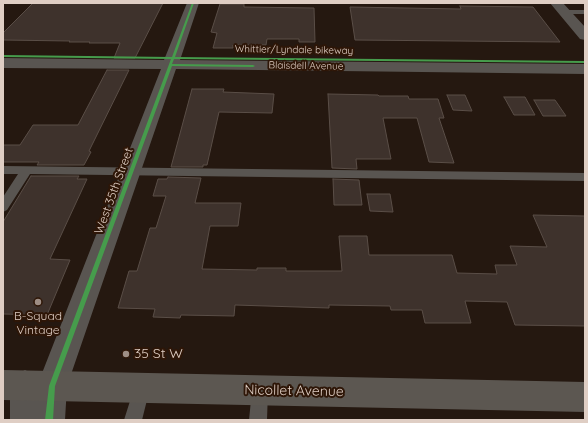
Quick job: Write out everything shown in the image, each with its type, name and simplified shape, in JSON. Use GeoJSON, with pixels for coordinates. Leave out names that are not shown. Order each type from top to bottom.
{"type":"FeatureCollection","features":[{"type":"Feature","properties":{"kind":"main road","name":"Nicollet Avenue"},"geometry":{"type":"LineString","coordinates":[[27,385],[585,397]]}},
{"type":"Feature","properties":{"kind":"street","name":"West 35th Street"},"geometry":{"type":"LineString","coordinates":[[27,385],[132,172],[193,3]]}},
{"type":"Feature","properties":{"kind":"street"},"geometry":{"type":"LineString","coordinates":[[560,7],[585,36]]}},
{"type":"Feature","properties":{"kind":"street","name":"Blaisdell Avenue"},"geometry":{"type":"LineString","coordinates":[[3,63],[585,69]]}},
{"type":"Feature","properties":{"kind":"street"},"geometry":{"type":"LineString","coordinates":[[26,420],[27,385]]}},
{"type":"Feature","properties":{"kind":"street"},"geometry":{"type":"LineString","coordinates":[[27,385],[48,420]]}},
{"type":"Feature","properties":{"kind":"lane"},"geometry":{"type":"LineString","coordinates":[[560,7],[585,12]]}},
{"type":"Feature","properties":{"kind":"lane"},"geometry":{"type":"LineString","coordinates":[[3,170],[585,177]]}},
{"type":"Feature","properties":{"kind":"lane"},"geometry":{"type":"LineString","coordinates":[[3,207],[26,171]]}},
{"type":"Feature","properties":{"kind":"lane"},"geometry":{"type":"LineString","coordinates":[[134,420],[142,388]]}},
{"type":"Feature","properties":{"kind":"lane"},"geometry":{"type":"LineString","coordinates":[[258,420],[260,390]]}},
{"type":"Feature","properties":{"kind":"building"},"geometry":{"type":"Polygon","coordinates":[[[33,3],[163,3],[135,58],[114,58],[120,43],[3,40],[3,33],[33,3]]]}},
{"type":"Feature","properties":{"kind":"building"},"geometry":{"type":"Polygon","coordinates":[[[220,4],[244,4],[244,7],[314,8],[315,42],[299,42],[299,39],[267,39],[266,45],[233,45],[233,48],[213,48],[217,33],[211,32],[220,4]]]}},
{"type":"Feature","properties":{"kind":"building"},"geometry":{"type":"Polygon","coordinates":[[[460,6],[533,7],[560,42],[355,40],[350,7],[461,9],[460,6]]]}},
{"type":"Feature","properties":{"kind":"building"},"geometry":{"type":"Polygon","coordinates":[[[107,70],[129,70],[89,151],[91,152],[84,165],[37,165],[39,162],[3,162],[3,145],[20,145],[33,125],[78,125],[107,70]]]}},
{"type":"Feature","properties":{"kind":"building"},"geometry":{"type":"Polygon","coordinates":[[[192,89],[224,89],[223,92],[274,94],[272,113],[219,112],[207,165],[203,165],[203,167],[171,167],[192,89]]]}},
{"type":"Feature","properties":{"kind":"building"},"geometry":{"type":"Polygon","coordinates":[[[328,94],[408,96],[409,99],[438,99],[444,118],[439,118],[454,163],[429,162],[417,118],[383,118],[391,159],[356,159],[357,169],[332,168],[328,94]]]}},
{"type":"Feature","properties":{"kind":"building"},"geometry":{"type":"Polygon","coordinates":[[[447,95],[465,95],[472,111],[453,110],[447,95]]]}},
{"type":"Feature","properties":{"kind":"building"},"geometry":{"type":"Polygon","coordinates":[[[504,97],[525,97],[535,115],[514,115],[504,97]]]}},
{"type":"Feature","properties":{"kind":"building"},"geometry":{"type":"Polygon","coordinates":[[[534,100],[555,100],[566,116],[543,116],[534,100]]]}},
{"type":"Feature","properties":{"kind":"building"},"geometry":{"type":"Polygon","coordinates":[[[31,176],[79,176],[77,179],[87,179],[50,259],[70,260],[47,315],[3,314],[3,222],[31,176]]]}},
{"type":"Feature","properties":{"kind":"building"},"geometry":{"type":"Polygon","coordinates":[[[168,177],[201,178],[195,203],[241,203],[238,226],[210,226],[202,269],[257,270],[257,268],[286,268],[286,271],[342,271],[339,236],[367,236],[369,255],[452,255],[457,273],[497,274],[495,265],[517,265],[510,246],[547,247],[533,215],[585,216],[585,326],[515,325],[507,302],[465,301],[471,323],[425,323],[422,310],[391,310],[390,306],[329,305],[329,308],[235,305],[234,316],[181,315],[180,318],[153,317],[155,309],[118,308],[129,271],[137,271],[150,228],[156,228],[166,196],[153,196],[158,179],[167,179],[168,177]]]}},
{"type":"Feature","properties":{"kind":"building"},"geometry":{"type":"Polygon","coordinates":[[[333,179],[359,180],[362,205],[334,205],[333,179]]]}},
{"type":"Feature","properties":{"kind":"building"},"geometry":{"type":"Polygon","coordinates":[[[367,194],[390,194],[393,212],[370,211],[367,194]]]}},
{"type":"Feature","properties":{"kind":"cycle path"},"geometry":{"type":"LineString","coordinates":[[49,420],[52,386],[193,3]]}},
{"type":"Feature","properties":{"kind":"cycle path","name":"Whittier/Lyndale bikeway"},"geometry":{"type":"LineString","coordinates":[[3,56],[585,62]]}},
{"type":"Feature","properties":{"kind":"cycle path"},"geometry":{"type":"LineString","coordinates":[[170,65],[253,66]]}},
{"type":"Feature","properties":{"kind":"place","name":"B-Squad Vintage"},"geometry":{"type":"Point","coordinates":[38,302]}},
{"type":"Feature","properties":{"kind":"place","name":"35 St W"},"geometry":{"type":"Point","coordinates":[126,354]}}]}
